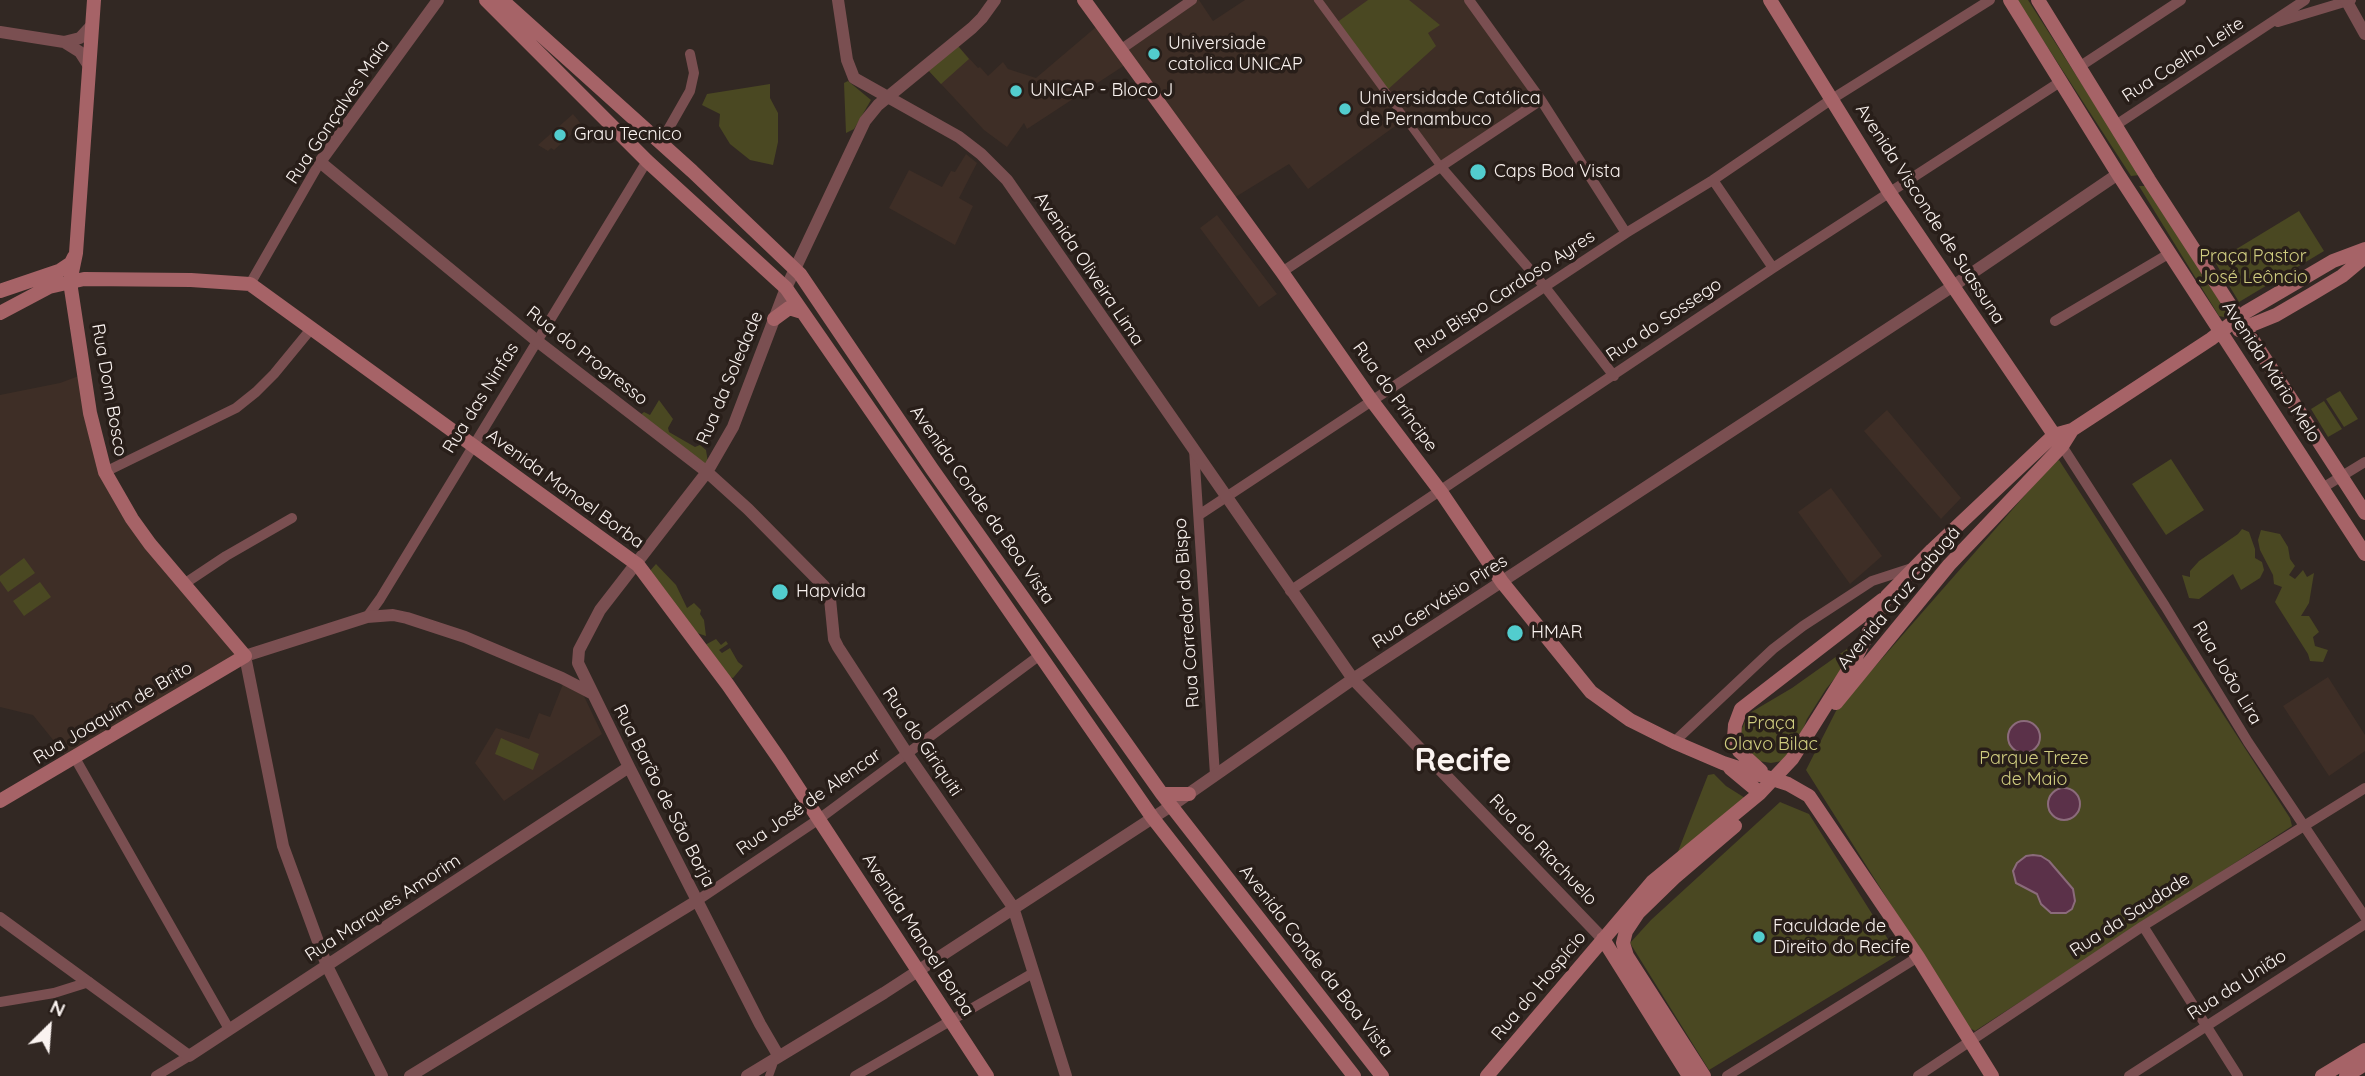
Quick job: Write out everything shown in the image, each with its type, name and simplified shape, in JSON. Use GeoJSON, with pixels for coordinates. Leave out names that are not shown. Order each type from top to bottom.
{"type":"FeatureCollection","features":[{"type":"Feature","properties":{"kind":"main road","name":"Rua Dom Bosco"},"geometry":{"type":"LineString","coordinates":[[94,0],[76,253],[70,282],[90,413],[105,472],[131,519],[245,656]]}},
{"type":"Feature","properties":{"kind":"main road"},"geometry":{"type":"LineString","coordinates":[[486,0],[647,161],[786,288],[1152,817],[1354,1076]]}},
{"type":"Feature","properties":{"kind":"main road","name":"Avenida Conde da Boa Vista"},"geometry":{"type":"LineString","coordinates":[[502,0],[795,268],[1166,800],[1382,1076]]}},
{"type":"Feature","properties":{"kind":"main road","name":"Rua do Príncipe"},"geometry":{"type":"LineString","coordinates":[[1084,0],[1282,272],[1372,401],[1441,492],[1502,582],[1591,692],[1630,720],[1723,763]]}},
{"type":"Feature","properties":{"kind":"main road","name":"Avenida Visconde de Suassuna"},"geometry":{"type":"LineString","coordinates":[[1770,0],[1889,191],[2058,441]]}},
{"type":"Feature","properties":{"kind":"main road","name":"Avenida Mário Melo"},"geometry":{"type":"LineString","coordinates":[[2010,0],[2219,335],[2324,487],[2365,554]]}},
{"type":"Feature","properties":{"kind":"main road","name":"Avenida Mário Melo"},"geometry":{"type":"LineString","coordinates":[[2038,0],[2365,513]]}},
{"type":"Feature","properties":{"kind":"main road","name":"Avenida Cruz Cabugá"},"geometry":{"type":"LineString","coordinates":[[1763,796],[1796,754],[1846,673],[1887,596],[1915,567],[2072,430],[2242,323],[2333,261],[2365,249]]}},
{"type":"Feature","properties":{"kind":"main road"},"geometry":{"type":"LineString","coordinates":[[0,292],[59,271],[71,263],[76,253]]}},
{"type":"Feature","properties":{"kind":"main road"},"geometry":{"type":"LineString","coordinates":[[76,253],[93,279]]}},
{"type":"Feature","properties":{"kind":"main road","name":"Avenida Cruz Cabugá"},"geometry":{"type":"LineString","coordinates":[[2242,323],[2276,315],[2342,276],[2365,257]]}},
{"type":"Feature","properties":{"kind":"main road"},"geometry":{"type":"LineString","coordinates":[[0,313],[49,287],[93,279],[191,280],[250,284]]}},
{"type":"Feature","properties":{"kind":"main road","name":"Avenida Manoel Borba"},"geometry":{"type":"LineString","coordinates":[[250,284],[638,565],[728,685],[987,1076]]}},
{"type":"Feature","properties":{"kind":"main road"},"geometry":{"type":"LineString","coordinates":[[774,318],[789,308],[803,312]]}},
{"type":"Feature","properties":{"kind":"main road","name":"Avenida Cruz Cabugá"},"geometry":{"type":"LineString","coordinates":[[1774,779],[1804,758],[1840,697],[1937,579],[2058,441]]}},
{"type":"Feature","properties":{"kind":"main road"},"geometry":{"type":"LineString","coordinates":[[1774,779],[1739,751],[1734,738],[1737,715],[1741,709],[1887,596]]}},
{"type":"Feature","properties":{"kind":"main road","name":"Rua Joaquim de Brito"},"geometry":{"type":"LineString","coordinates":[[0,801],[245,656]]}},
{"type":"Feature","properties":{"kind":"main road"},"geometry":{"type":"LineString","coordinates":[[1723,763],[1774,779],[1809,796],[1918,957],[1992,1076]]}},
{"type":"Feature","properties":{"kind":"main road"},"geometry":{"type":"LineString","coordinates":[[1703,1076],[1627,956],[1623,943],[1629,926],[1674,878],[1763,796],[1723,763]]}},
{"type":"Feature","properties":{"kind":"main road"},"geometry":{"type":"LineString","coordinates":[[1166,800],[1189,794]]}},
{"type":"Feature","properties":{"kind":"main road","name":"Rua do Hospício"},"geometry":{"type":"LineString","coordinates":[[1487,1076],[1652,882],[1763,796]]}},
{"type":"Feature","properties":{"kind":"main road","name":"Rua do Riachuelo"},"geometry":{"type":"LineString","coordinates":[[1603,939],[1689,1076]]}},
{"type":"Feature","properties":{"kind":"main road"},"geometry":{"type":"LineString","coordinates":[[2322,1076],[2365,1050]]}},
{"type":"Feature","properties":{"kind":"main road"},"geometry":{"type":"LineString","coordinates":[[2346,1076],[2365,1064]]}},
{"type":"Feature","properties":{"kind":"street","name":"Rua Gonçalves Maia"},"geometry":{"type":"LineString","coordinates":[[250,284],[320,162],[438,0]]}},
{"type":"Feature","properties":{"kind":"street","name":"Avenida Oliveira Lima"},"geometry":{"type":"LineString","coordinates":[[838,0],[850,73],[858,82],[938,123],[959,137],[1007,180],[1194,448],[1225,498]]}},
{"type":"Feature","properties":{"kind":"street","name":"Rua da Soledade"},"geometry":{"type":"LineString","coordinates":[[593,694],[578,663],[579,650],[600,610],[638,565],[707,472],[733,427],[786,288],[865,121],[878,105],[972,28],[995,0]]}},
{"type":"Feature","properties":{"kind":"street"},"geometry":{"type":"LineString","coordinates":[[1120,50],[1192,0]]}},
{"type":"Feature","properties":{"kind":"street"},"geometry":{"type":"LineString","coordinates":[[1318,0],[1441,167],[1545,287],[1614,376]]}},
{"type":"Feature","properties":{"kind":"street"},"geometry":{"type":"LineString","coordinates":[[1469,0],[1541,100],[1626,233]]}},
{"type":"Feature","properties":{"kind":"street","name":"Rua Bispo Cardoso Ayres"},"geometry":{"type":"LineString","coordinates":[[1199,515],[1626,233],[1713,180],[1832,99],[1990,0]]}},
{"type":"Feature","properties":{"kind":"street"},"geometry":{"type":"LineString","coordinates":[[2079,67],[2181,0]]}},
{"type":"Feature","properties":{"kind":"street","name":"Rua Coelho Leite"},"geometry":{"type":"LineString","coordinates":[[2116,125],[2305,0]]}},
{"type":"Feature","properties":{"kind":"street"},"geometry":{"type":"LineString","coordinates":[[2348,1],[2365,34]]}},
{"type":"Feature","properties":{"kind":"street","name":"Rua Coelho Leite"},"geometry":{"type":"LineString","coordinates":[[2269,25],[2348,1]]}},
{"type":"Feature","properties":{"kind":"street"},"geometry":{"type":"LineString","coordinates":[[0,32],[64,42],[80,38],[92,25]]}},
{"type":"Feature","properties":{"kind":"street"},"geometry":{"type":"LineString","coordinates":[[64,42],[80,52],[89,66]]}},
{"type":"Feature","properties":{"kind":"street"},"geometry":{"type":"LineString","coordinates":[[660,142],[690,92],[694,72],[690,54]]}},
{"type":"Feature","properties":{"kind":"street","name":"Rua do Sossego"},"geometry":{"type":"LineString","coordinates":[[1290,591],[1889,191],[2060,82]]}},
{"type":"Feature","properties":{"kind":"street"},"geometry":{"type":"LineString","coordinates":[[1282,272],[1541,100]]}},
{"type":"Feature","properties":{"kind":"street","name":"Rua das Ninfas"},"geometry":{"type":"LineString","coordinates":[[367,617],[647,161]]}},
{"type":"Feature","properties":{"kind":"street","name":"Rua do Progresso"},"geometry":{"type":"LineString","coordinates":[[320,162],[537,341],[707,472],[748,509],[824,586]]}},
{"type":"Feature","properties":{"kind":"street","name":"Rua Gervásio Pires"},"geometry":{"type":"LineString","coordinates":[[1189,794],[1353,679],[1953,286],[2118,174]]}},
{"type":"Feature","properties":{"kind":"street"},"geometry":{"type":"LineString","coordinates":[[1713,180],[1773,268]]}},
{"type":"Feature","properties":{"kind":"street"},"geometry":{"type":"LineString","coordinates":[[2055,321],[2170,253]]}},
{"type":"Feature","properties":{"kind":"street"},"geometry":{"type":"LineString","coordinates":[[105,472],[236,408],[274,373],[312,329]]}},
{"type":"Feature","properties":{"kind":"street","name":"Rua João Lira"},"geometry":{"type":"LineString","coordinates":[[2058,441],[2248,741],[2365,917]]}},
{"type":"Feature","properties":{"kind":"street","name":"Rua Corredor do Bispo"},"geometry":{"type":"LineString","coordinates":[[1194,448],[1215,775]]}},
{"type":"Feature","properties":{"kind":"street"},"geometry":{"type":"LineString","coordinates":[[2324,487],[2365,462]]}},
{"type":"Feature","properties":{"kind":"street","name":"Rua do Riachuelo"},"geometry":{"type":"LineString","coordinates":[[1225,498],[1353,679],[1603,939]]}},
{"type":"Feature","properties":{"kind":"street"},"geometry":{"type":"LineString","coordinates":[[184,584],[292,518]]}},
{"type":"Feature","properties":{"kind":"street"},"geometry":{"type":"LineString","coordinates":[[1674,742],[1773,649],[1803,626],[1872,581],[1915,567]]}},
{"type":"Feature","properties":{"kind":"street","name":"Rua do Giriquiti"},"geometry":{"type":"LineString","coordinates":[[824,586],[830,599],[832,628],[838,647],[1013,907],[1066,1076]]}},
{"type":"Feature","properties":{"kind":"street","name":"Rua Barão de São Borja"},"geometry":{"type":"LineString","coordinates":[[245,656],[367,617],[393,615],[465,637],[593,694],[775,1058]]}},
{"type":"Feature","properties":{"kind":"street","name":"Rua José de Alencar"},"geometry":{"type":"LineString","coordinates":[[410,1076],[698,900],[819,819],[1040,655]]}},
{"type":"Feature","properties":{"kind":"street"},"geometry":{"type":"LineString","coordinates":[[245,656],[284,846],[327,966],[382,1076]]}},
{"type":"Feature","properties":{"kind":"street"},"geometry":{"type":"LineString","coordinates":[[75,758],[229,1029]]}},
{"type":"Feature","properties":{"kind":"street","name":"Rua Marques Amorim"},"geometry":{"type":"LineString","coordinates":[[156,1076],[629,767]]}},
{"type":"Feature","properties":{"kind":"street","name":"Rua da Saudade"},"geometry":{"type":"LineString","coordinates":[[1917,1076],[2143,926],[2365,788]]}},
{"type":"Feature","properties":{"kind":"street"},"geometry":{"type":"LineString","coordinates":[[747,1076],[919,970],[1152,817],[1166,800]]}},
{"type":"Feature","properties":{"kind":"street"},"geometry":{"type":"LineString","coordinates":[[0,918],[189,1056]]}},
{"type":"Feature","properties":{"kind":"street","name":"Rua da União"},"geometry":{"type":"LineString","coordinates":[[2129,1076],[2365,923]]}},
{"type":"Feature","properties":{"kind":"street"},"geometry":{"type":"LineString","coordinates":[[2143,926],[2238,1076]]}},
{"type":"Feature","properties":{"kind":"street"},"geometry":{"type":"LineString","coordinates":[[1727,1076],[1918,957]]}},
{"type":"Feature","properties":{"kind":"street"},"geometry":{"type":"LineString","coordinates":[[855,1076],[871,1072],[950,1021],[1033,973]]}},
{"type":"Feature","properties":{"kind":"street"},"geometry":{"type":"LineString","coordinates":[[0,1002],[54,993],[89,982]]}},
{"type":"Feature","properties":{"kind":"street"},"geometry":{"type":"LineString","coordinates":[[769,1076],[775,1058]]}},
{"type":"Feature","properties":{"kind":"shaded area","name":"Universidade Católica de Pernambuco"},"geometry":{"type":"Polygon","coordinates":[[[1192,0],[1199,0],[1213,21],[1245,0],[1470,0],[1541,100],[1441,167],[1405,119],[1308,189],[1289,164],[1229,201],[1120,50],[1192,0]]]}},
{"type":"Feature","properties":{"kind":"shaded area","name":"UNICAP - Bloco J"},"geometry":{"type":"Polygon","coordinates":[[[1096,27],[1125,65],[1027,129],[1024,123],[1007,147],[984,130],[928,70],[958,46],[988,76],[1003,62],[1008,69],[1036,78],[1096,27]]]}},
{"type":"Feature","properties":{"kind":"shaded area","name":"Grau Tecnico"},"geometry":{"type":"Polygon","coordinates":[[[573,114],[582,125],[554,150],[551,148],[548,151],[538,145],[573,114]]]}},
{"type":"Feature","properties":{"kind":"shaded area"},"geometry":{"type":"Polygon","coordinates":[[[966,154],[977,163],[959,198],[973,206],[955,245],[889,208],[909,170],[942,187],[951,171],[955,172],[966,154]]]}},
{"type":"Feature","properties":{"kind":"shaded area"},"geometry":{"type":"Polygon","coordinates":[[[1217,215],[1277,294],[1259,307],[1200,228],[1217,215]]]}},
{"type":"Feature","properties":{"kind":"shaded area"},"geometry":{"type":"Polygon","coordinates":[[[84,374],[113,490],[245,656],[70,761],[33,715],[0,707],[0,395],[60,383],[84,374]]]}},
{"type":"Feature","properties":{"kind":"shaded area"},"geometry":{"type":"Polygon","coordinates":[[[1887,410],[1961,498],[1941,519],[1864,431],[1887,410]]]}},
{"type":"Feature","properties":{"kind":"shaded area"},"geometry":{"type":"Polygon","coordinates":[[[1831,488],[1882,556],[1850,584],[1798,512],[1831,488]]]}},
{"type":"Feature","properties":{"kind":"shaded area"},"geometry":{"type":"Polygon","coordinates":[[[2328,677],[2365,735],[2365,751],[2329,776],[2283,706],[2328,677]]]}},
{"type":"Feature","properties":{"kind":"shaded area"},"geometry":{"type":"Polygon","coordinates":[[[563,684],[582,692],[602,734],[504,801],[475,763],[496,728],[529,739],[539,713],[550,717],[563,684]]]}},
{"type":"Feature","properties":{"kind":"shaded area"},"geometry":{"type":"Polygon","coordinates":[[[2024,721],[2035,726],[2040,737],[2035,748],[2024,753],[2013,748],[2008,737],[2013,726],[2024,721]]]}},
{"type":"Feature","properties":{"kind":"shaded area"},"geometry":{"type":"Polygon","coordinates":[[[2064,788],[2075,793],[2080,804],[2075,815],[2064,820],[2053,815],[2048,804],[2053,793],[2064,788]]]}},
{"type":"Feature","properties":{"kind":"shaded area"},"geometry":{"type":"Polygon","coordinates":[[[2033,855],[2049,861],[2073,889],[2075,901],[2072,909],[2066,913],[2051,913],[2041,904],[2037,894],[2016,883],[2013,871],[2017,863],[2026,856],[2033,855]]]}},
{"type":"Feature","properties":{"kind":"green space"},"geometry":{"type":"Polygon","coordinates":[[[1368,0],[1409,0],[1440,25],[1428,33],[1436,46],[1385,92],[1336,23],[1368,0]]]}},
{"type":"Feature","properties":{"kind":"green space"},"geometry":{"type":"Polygon","coordinates":[[[2017,0],[2028,0],[2140,175],[2131,176],[2017,0]]]}},
{"type":"Feature","properties":{"kind":"green space"},"geometry":{"type":"Polygon","coordinates":[[[958,46],[969,59],[941,84],[928,70],[958,46]]]}},
{"type":"Feature","properties":{"kind":"green space"},"geometry":{"type":"Polygon","coordinates":[[[848,81],[871,100],[854,129],[846,133],[844,83],[848,81]]]}},
{"type":"Feature","properties":{"kind":"green space"},"geometry":{"type":"Polygon","coordinates":[[[770,84],[770,98],[778,113],[778,142],[773,165],[750,160],[730,144],[719,126],[720,114],[702,105],[707,94],[770,84]]]}},
{"type":"Feature","properties":{"kind":"green space"},"geometry":{"type":"Polygon","coordinates":[[[2139,186],[2147,186],[2227,313],[2224,317],[2219,316],[2139,186]]]}},
{"type":"Feature","properties":{"kind":"green space","name":"Praça Pastor José Leôncio"},"geometry":{"type":"Polygon","coordinates":[[[2299,211],[2324,251],[2239,302],[2215,262],[2299,211]]]}},
{"type":"Feature","properties":{"kind":"green space"},"geometry":{"type":"Polygon","coordinates":[[[2340,391],[2358,419],[2344,427],[2326,399],[2340,391]]]}},
{"type":"Feature","properties":{"kind":"green space"},"geometry":{"type":"Polygon","coordinates":[[[659,400],[673,419],[668,428],[669,432],[695,447],[700,445],[706,450],[708,463],[705,467],[639,416],[644,412],[650,415],[659,400]]]}},
{"type":"Feature","properties":{"kind":"green space"},"geometry":{"type":"Polygon","coordinates":[[[2324,401],[2342,429],[2328,437],[2311,409],[2324,401]]]}},
{"type":"Feature","properties":{"kind":"green space"},"geometry":{"type":"Polygon","coordinates":[[[2171,459],[2204,510],[2166,535],[2132,484],[2171,459]]]}},
{"type":"Feature","properties":{"kind":"green space","name":"Parque Treze de Maio"},"geometry":{"type":"Polygon","coordinates":[[[2059,460],[2290,818],[2292,826],[1975,1031],[1968,1027],[1806,770],[1836,711],[2054,462],[2059,460]]]}},
{"type":"Feature","properties":{"kind":"green space"},"geometry":{"type":"Polygon","coordinates":[[[2242,529],[2249,532],[2255,558],[2262,562],[2264,570],[2260,578],[2241,590],[2233,574],[2199,599],[2189,598],[2182,575],[2190,577],[2190,571],[2199,561],[2242,529]]]}},
{"type":"Feature","properties":{"kind":"green space"},"geometry":{"type":"Polygon","coordinates":[[[2261,530],[2280,534],[2295,566],[2289,575],[2295,579],[2303,570],[2307,577],[2314,573],[2309,603],[2301,616],[2309,616],[2319,632],[2313,637],[2315,646],[2328,650],[2323,662],[2310,661],[2275,602],[2282,587],[2274,584],[2273,575],[2260,550],[2258,540],[2261,530]]]}},
{"type":"Feature","properties":{"kind":"green space"},"geometry":{"type":"Polygon","coordinates":[[[24,558],[35,573],[8,592],[0,581],[0,576],[24,558]]]}},
{"type":"Feature","properties":{"kind":"green space"},"geometry":{"type":"Polygon","coordinates":[[[656,564],[676,585],[687,608],[694,603],[701,610],[706,636],[697,633],[648,573],[656,564]]]}},
{"type":"Feature","properties":{"kind":"green space"},"geometry":{"type":"Polygon","coordinates":[[[40,582],[51,597],[24,616],[13,601],[40,582]]]}},
{"type":"Feature","properties":{"kind":"green space"},"geometry":{"type":"Polygon","coordinates":[[[716,639],[721,645],[726,641],[728,644],[719,650],[722,653],[730,648],[743,666],[733,678],[728,677],[705,645],[716,639]]]}},
{"type":"Feature","properties":{"kind":"green space","name":"Praça Olavo Bilac"},"geometry":{"type":"Polygon","coordinates":[[[1854,644],[1843,668],[1807,719],[1796,747],[1782,761],[1759,761],[1745,748],[1741,731],[1748,714],[1792,688],[1854,644]]]}},
{"type":"Feature","properties":{"kind":"green space"},"geometry":{"type":"Polygon","coordinates":[[[501,738],[539,754],[533,770],[495,754],[501,738]]]}},
{"type":"Feature","properties":{"kind":"green space"},"geometry":{"type":"Polygon","coordinates":[[[1714,774],[1726,786],[1745,798],[1677,854],[1708,775],[1714,774]]]}},
{"type":"Feature","properties":{"kind":"green space","name":"Faculdade de Direito do Recife"},"geometry":{"type":"Polygon","coordinates":[[[1780,802],[1809,814],[1898,955],[1709,1070],[1630,943],[1651,920],[1780,802]]]}},
{"type":"Feature","properties":{"kind":"place","name":"Universiade catolica UNICAP"},"geometry":{"type":"Point","coordinates":[1154,54]}},
{"type":"Feature","properties":{"kind":"place","name":"UNICAP - Bloco J"},"geometry":{"type":"Point","coordinates":[1016,91]}},
{"type":"Feature","properties":{"kind":"place","name":"Universidade Católica de Pernambuco"},"geometry":{"type":"Point","coordinates":[1345,109]}},
{"type":"Feature","properties":{"kind":"place","name":"Grau Tecnico"},"geometry":{"type":"Point","coordinates":[560,135]}},
{"type":"Feature","properties":{"kind":"place","name":"Caps Boa Vista"},"geometry":{"type":"Point","coordinates":[1478,172]}},
{"type":"Feature","properties":{"kind":"place","name":"Hapvida"},"geometry":{"type":"Point","coordinates":[780,592]}},
{"type":"Feature","properties":{"kind":"place","name":"HMAR"},"geometry":{"type":"Point","coordinates":[1515,633]}},
{"type":"Feature","properties":{"kind":"place","name":"Faculdade de Direito do Recife"},"geometry":{"type":"Point","coordinates":[1759,937]}},
{"type":"Feature","properties":{"kind":"district","name":"Recife"},"geometry":{"type":"Point","coordinates":[1463,761]}}]}
